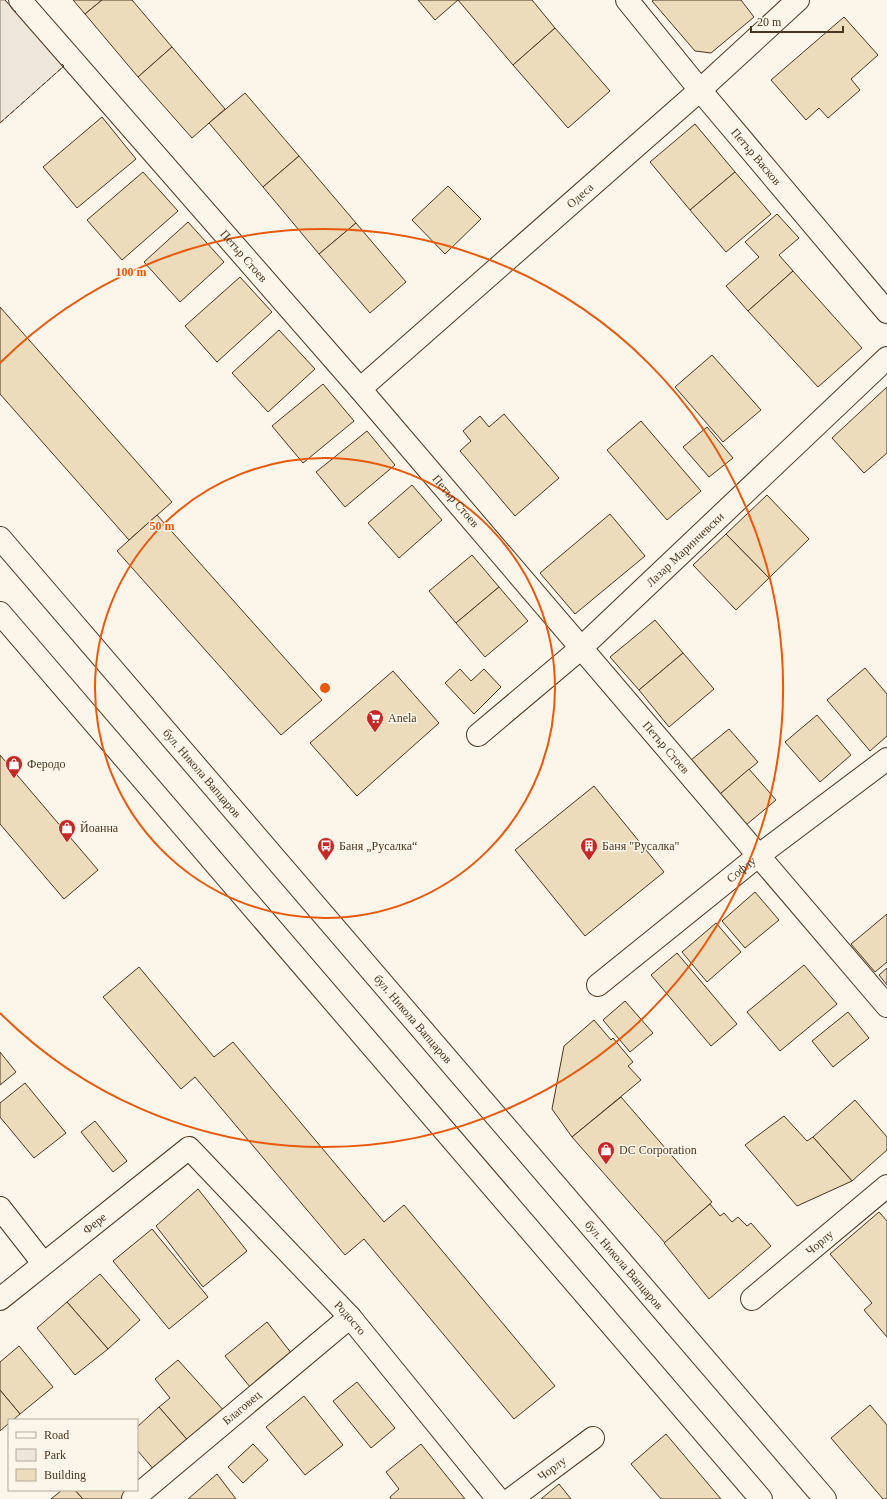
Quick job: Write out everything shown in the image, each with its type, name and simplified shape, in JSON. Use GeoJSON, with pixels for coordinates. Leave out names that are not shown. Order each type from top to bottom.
{"type":"FeatureCollection","features":[{"type":"Feature","properties":{"kind":"street","name":"Петър Стоев"},"geometry":{"type":"LineString","coordinates":[[20,0],[360,389],[580,649],[887,1006]]}},
{"type":"Feature","properties":{"kind":"street","name":"Петър Васков"},"geometry":{"type":"LineString","coordinates":[[627,0],[700,90],[887,312]]}},
{"type":"Feature","properties":{"kind":"street","name":"Одеса"},"geometry":{"type":"LineString","coordinates":[[360,389],[700,90],[798,0]]}},
{"type":"Feature","properties":{"kind":"street","name":"Лазар Маринчевски"},"geometry":{"type":"LineString","coordinates":[[478,735],[580,649],[887,358]]}},
{"type":"Feature","properties":{"kind":"street","name":"бул. Никола Вапцаров"},"geometry":{"type":"LineString","coordinates":[[0,538],[825,1499]]}},
{"type":"Feature","properties":{"kind":"street"},"geometry":{"type":"LineString","coordinates":[[0,613],[761,1499]]}},
{"type":"Feature","properties":{"kind":"street","name":"Софлу"},"geometry":{"type":"LineString","coordinates":[[598,985],[758,856],[887,759]]}},
{"type":"Feature","properties":{"kind":"street","name":"Фере"},"geometry":{"type":"LineString","coordinates":[[0,1299],[43,1263],[189,1148]]}},
{"type":"Feature","properties":{"kind":"street","name":"Родосто"},"geometry":{"type":"LineString","coordinates":[[189,1148],[350,1317],[498,1499]]}},
{"type":"Feature","properties":{"kind":"street","name":"Чорлу"},"geometry":{"type":"LineString","coordinates":[[752,1299],[887,1186]]}},
{"type":"Feature","properties":{"kind":"street"},"geometry":{"type":"LineString","coordinates":[[0,1208],[43,1263]]}},
{"type":"Feature","properties":{"kind":"street","name":"Благовец"},"geometry":{"type":"LineString","coordinates":[[133,1499],[350,1317]]}},
{"type":"Feature","properties":{"kind":"street","name":"Чорлу"},"geometry":{"type":"LineString","coordinates":[[511,1499],[593,1438]]}},
{"type":"Feature","properties":{"kind":"green space"},"geometry":{"type":"Polygon","coordinates":[[[0,0],[5,0],[64,66],[0,123],[0,0]]]}},
{"type":"Feature","properties":{"kind":"building"},"geometry":{"type":"Polygon","coordinates":[[[73,0],[102,0],[85,14],[73,0]]]}},
{"type":"Feature","properties":{"kind":"building"},"geometry":{"type":"Polygon","coordinates":[[[102,0],[132,0],[172,47],[138,77],[85,14],[102,0]]]}},
{"type":"Feature","properties":{"kind":"building"},"geometry":{"type":"Polygon","coordinates":[[[418,0],[458,0],[435,20],[418,0]]]}},
{"type":"Feature","properties":{"kind":"building"},"geometry":{"type":"Polygon","coordinates":[[[458,0],[532,0],[555,28],[513,65],[458,0]]]}},
{"type":"Feature","properties":{"kind":"building"},"geometry":{"type":"Polygon","coordinates":[[[741,0],[754,17],[711,53],[695,51],[652,1],[741,0]]]}},
{"type":"Feature","properties":{"kind":"building"},"geometry":{"type":"Polygon","coordinates":[[[844,17],[878,55],[851,79],[860,90],[828,118],[819,108],[806,120],[771,80],[844,17]]]}},
{"type":"Feature","properties":{"kind":"building"},"geometry":{"type":"Polygon","coordinates":[[[555,28],[610,91],[568,128],[513,65],[555,28]]]}},
{"type":"Feature","properties":{"kind":"building"},"geometry":{"type":"Polygon","coordinates":[[[172,47],[225,109],[192,138],[138,77],[172,47]]]}},
{"type":"Feature","properties":{"kind":"building"},"geometry":{"type":"Polygon","coordinates":[[[245,93],[299,156],[263,187],[209,123],[245,93]]]}},
{"type":"Feature","properties":{"kind":"building"},"geometry":{"type":"Polygon","coordinates":[[[102,117],[136,159],[77,208],[43,167],[102,117]]]}},
{"type":"Feature","properties":{"kind":"building"},"geometry":{"type":"Polygon","coordinates":[[[695,124],[735,172],[690,210],[650,162],[695,124]]]}},
{"type":"Feature","properties":{"kind":"building"},"geometry":{"type":"Polygon","coordinates":[[[299,156],[356,223],[319,254],[263,187],[299,156]]]}},
{"type":"Feature","properties":{"kind":"building"},"geometry":{"type":"Polygon","coordinates":[[[143,172],[178,211],[122,260],[87,220],[143,172]]]}},
{"type":"Feature","properties":{"kind":"building"},"geometry":{"type":"Polygon","coordinates":[[[735,172],[771,214],[726,252],[690,210],[735,172]]]}},
{"type":"Feature","properties":{"kind":"building"},"geometry":{"type":"Polygon","coordinates":[[[448,186],[481,219],[445,254],[412,220],[448,186]]]}},
{"type":"Feature","properties":{"kind":"building"},"geometry":{"type":"Polygon","coordinates":[[[777,214],[799,238],[779,255],[793,271],[748,311],[726,286],[759,257],[745,242],[777,214]]]}},
{"type":"Feature","properties":{"kind":"building"},"geometry":{"type":"Polygon","coordinates":[[[188,222],[224,262],[180,302],[144,262],[188,222]]]}},
{"type":"Feature","properties":{"kind":"building"},"geometry":{"type":"Polygon","coordinates":[[[356,223],[406,282],[370,313],[319,254],[356,223]]]}},
{"type":"Feature","properties":{"kind":"building"},"geometry":{"type":"Polygon","coordinates":[[[793,271],[862,348],[818,387],[748,311],[793,271]]]}},
{"type":"Feature","properties":{"kind":"building"},"geometry":{"type":"Polygon","coordinates":[[[240,277],[272,312],[217,362],[185,326],[240,277]]]}},
{"type":"Feature","properties":{"kind":"building"},"geometry":{"type":"Polygon","coordinates":[[[0,307],[172,502],[129,540],[0,394],[0,307]]]}},
{"type":"Feature","properties":{"kind":"building"},"geometry":{"type":"Polygon","coordinates":[[[279,330],[315,369],[268,412],[232,373],[279,330]]]}},
{"type":"Feature","properties":{"kind":"building"},"geometry":{"type":"Polygon","coordinates":[[[712,355],[761,410],[723,442],[675,387],[712,355]]]}},
{"type":"Feature","properties":{"kind":"building"},"geometry":{"type":"Polygon","coordinates":[[[323,384],[354,421],[303,463],[272,426],[323,384]]]}},
{"type":"Feature","properties":{"kind":"building"},"geometry":{"type":"Polygon","coordinates":[[[887,387],[887,453],[864,473],[832,438],[887,387]]]}},
{"type":"Feature","properties":{"kind":"building"},"geometry":{"type":"Polygon","coordinates":[[[504,414],[559,478],[515,516],[460,451],[471,441],[463,431],[480,416],[489,427],[504,414]]]}},
{"type":"Feature","properties":{"kind":"building"},"geometry":{"type":"Polygon","coordinates":[[[641,421],[701,491],[667,520],[607,450],[641,421]]]}},
{"type":"Feature","properties":{"kind":"building"},"geometry":{"type":"Polygon","coordinates":[[[707,427],[733,458],[709,477],[683,447],[707,427]]]}},
{"type":"Feature","properties":{"kind":"building"},"geometry":{"type":"Polygon","coordinates":[[[367,431],[395,465],[345,507],[316,472],[367,431]]]}},
{"type":"Feature","properties":{"kind":"building"},"geometry":{"type":"Polygon","coordinates":[[[412,485],[442,520],[399,558],[368,523],[412,485]]]}},
{"type":"Feature","properties":{"kind":"building"},"geometry":{"type":"Polygon","coordinates":[[[767,495],[809,539],[769,578],[726,534],[767,495]]]}},
{"type":"Feature","properties":{"kind":"building"},"geometry":{"type":"Polygon","coordinates":[[[610,514],[645,556],[575,614],[540,573],[610,514]]]}},
{"type":"Feature","properties":{"kind":"building"},"geometry":{"type":"Polygon","coordinates":[[[157,515],[322,700],[281,735],[117,551],[157,515]]]}},
{"type":"Feature","properties":{"kind":"building"},"geometry":{"type":"Polygon","coordinates":[[[726,534],[769,578],[736,610],[693,565],[726,534]]]}},
{"type":"Feature","properties":{"kind":"building"},"geometry":{"type":"Polygon","coordinates":[[[472,555],[499,587],[456,623],[429,591],[472,555]]]}},
{"type":"Feature","properties":{"kind":"building"},"geometry":{"type":"Polygon","coordinates":[[[499,587],[528,621],[485,657],[456,623],[499,587]]]}},
{"type":"Feature","properties":{"kind":"building"},"geometry":{"type":"Polygon","coordinates":[[[655,620],[683,653],[639,690],[610,657],[655,620]]]}},
{"type":"Feature","properties":{"kind":"building"},"geometry":{"type":"Polygon","coordinates":[[[683,653],[714,689],[669,727],[639,690],[683,653]]]}},
{"type":"Feature","properties":{"kind":"building"},"geometry":{"type":"Polygon","coordinates":[[[865,668],[887,694],[887,736],[870,751],[827,700],[865,668]]]}},
{"type":"Feature","properties":{"kind":"building"},"geometry":{"type":"Polygon","coordinates":[[[460,669],[471,681],[484,669],[501,687],[474,714],[445,683],[460,669]]]}},
{"type":"Feature","properties":{"kind":"building","name":"Anela"},"geometry":{"type":"Polygon","coordinates":[[[393,671],[439,723],[357,796],[310,743],[393,671]]]}},
{"type":"Feature","properties":{"kind":"building"},"geometry":{"type":"Polygon","coordinates":[[[817,715],[851,755],[820,782],[785,742],[817,715]]]}},
{"type":"Feature","properties":{"kind":"building"},"geometry":{"type":"Polygon","coordinates":[[[729,729],[758,762],[720,794],[691,760],[729,729]]]}},
{"type":"Feature","properties":{"kind":"building"},"geometry":{"type":"Polygon","coordinates":[[[0,755],[98,870],[64,899],[0,824],[0,755]]]}},
{"type":"Feature","properties":{"kind":"building"},"geometry":{"type":"Polygon","coordinates":[[[749,769],[776,800],[746,825],[720,794],[749,769]]]}},
{"type":"Feature","properties":{"kind":"building","name":"Баня \"Русалка\""},"geometry":{"type":"Polygon","coordinates":[[[594,786],[664,872],[585,936],[515,850],[594,786]]]}},
{"type":"Feature","properties":{"kind":"building"},"geometry":{"type":"Polygon","coordinates":[[[755,892],[779,920],[745,948],[722,921],[755,892]]]}},
{"type":"Feature","properties":{"kind":"building"},"geometry":{"type":"Polygon","coordinates":[[[887,914],[887,962],[875,972],[851,944],[887,914]]]}},
{"type":"Feature","properties":{"kind":"building"},"geometry":{"type":"Polygon","coordinates":[[[716,923],[741,952],[707,982],[682,952],[716,923]]]}},
{"type":"Feature","properties":{"kind":"building"},"geometry":{"type":"Polygon","coordinates":[[[677,953],[737,1024],[711,1046],[651,975],[677,953]]]}},
{"type":"Feature","properties":{"kind":"building"},"geometry":{"type":"Polygon","coordinates":[[[804,965],[837,1004],[780,1051],[747,1012],[804,965]]]}},
{"type":"Feature","properties":{"kind":"building"},"geometry":{"type":"Polygon","coordinates":[[[139,967],[214,1057],[233,1042],[384,1222],[404,1205],[555,1386],[514,1419],[364,1239],[345,1255],[195,1077],[181,1089],[103,997],[139,967]]]}},
{"type":"Feature","properties":{"kind":"building"},"geometry":{"type":"Polygon","coordinates":[[[887,968],[887,985],[879,975],[887,968]]]}},
{"type":"Feature","properties":{"kind":"building"},"geometry":{"type":"Polygon","coordinates":[[[625,1001],[653,1033],[630,1052],[603,1020],[625,1001]]]}},
{"type":"Feature","properties":{"kind":"building"},"geometry":{"type":"Polygon","coordinates":[[[848,1012],[869,1038],[833,1067],[812,1041],[848,1012]]]}},
{"type":"Feature","properties":{"kind":"building"},"geometry":{"type":"Polygon","coordinates":[[[594,1020],[611,1040],[613,1038],[633,1062],[628,1066],[641,1080],[572,1137],[552,1109],[564,1046],[594,1020]]]}},
{"type":"Feature","properties":{"kind":"building"},"geometry":{"type":"Polygon","coordinates":[[[0,1052],[16,1072],[0,1085],[0,1052]]]}},
{"type":"Feature","properties":{"kind":"building"},"geometry":{"type":"Polygon","coordinates":[[[25,1083],[66,1133],[34,1158],[0,1117],[0,1103],[25,1083]]]}},
{"type":"Feature","properties":{"kind":"building"},"geometry":{"type":"Polygon","coordinates":[[[621,1097],[712,1202],[665,1243],[572,1137],[621,1097]]]}},
{"type":"Feature","properties":{"kind":"building"},"geometry":{"type":"Polygon","coordinates":[[[855,1100],[887,1137],[887,1150],[852,1181],[813,1137],[855,1100]]]}},
{"type":"Feature","properties":{"kind":"building"},"geometry":{"type":"Polygon","coordinates":[[[784,1116],[807,1141],[813,1137],[852,1181],[797,1206],[745,1145],[784,1116]]]}},
{"type":"Feature","properties":{"kind":"building"},"geometry":{"type":"Polygon","coordinates":[[[95,1121],[127,1161],[113,1172],[81,1132],[95,1121]]]}},
{"type":"Feature","properties":{"kind":"building"},"geometry":{"type":"Polygon","coordinates":[[[198,1189],[247,1251],[203,1287],[156,1226],[198,1189]]]}},
{"type":"Feature","properties":{"kind":"building"},"geometry":{"type":"Polygon","coordinates":[[[710,1204],[720,1216],[724,1213],[732,1222],[738,1217],[747,1226],[751,1223],[771,1246],[709,1299],[664,1243],[710,1204]]]}},
{"type":"Feature","properties":{"kind":"building"},"geometry":{"type":"Polygon","coordinates":[[[879,1212],[887,1221],[887,1337],[864,1310],[872,1303],[830,1254],[879,1212]]]}},
{"type":"Feature","properties":{"kind":"building"},"geometry":{"type":"Polygon","coordinates":[[[152,1229],[208,1297],[169,1329],[113,1261],[152,1229]]]}},
{"type":"Feature","properties":{"kind":"building"},"geometry":{"type":"Polygon","coordinates":[[[100,1274],[140,1320],[108,1349],[67,1302],[100,1274]]]}},
{"type":"Feature","properties":{"kind":"building"},"geometry":{"type":"Polygon","coordinates":[[[67,1302],[108,1349],[75,1375],[37,1328],[67,1302]]]}},
{"type":"Feature","properties":{"kind":"building"},"geometry":{"type":"Polygon","coordinates":[[[267,1322],[292,1354],[250,1387],[225,1356],[267,1322]]]}},
{"type":"Feature","properties":{"kind":"building"},"geometry":{"type":"Polygon","coordinates":[[[19,1346],[53,1387],[20,1414],[0,1390],[0,1362],[19,1346]]]}},
{"type":"Feature","properties":{"kind":"building"},"geometry":{"type":"Polygon","coordinates":[[[178,1360],[226,1413],[190,1443],[159,1407],[170,1398],[155,1379],[178,1360]]]}},
{"type":"Feature","properties":{"kind":"building"},"geometry":{"type":"Polygon","coordinates":[[[357,1382],[395,1428],[371,1448],[333,1401],[357,1382]]]}},
{"type":"Feature","properties":{"kind":"building"},"geometry":{"type":"Polygon","coordinates":[[[0,1390],[20,1414],[14,1419],[8,1419],[8,1424],[0,1431],[0,1390]]]}},
{"type":"Feature","properties":{"kind":"building"},"geometry":{"type":"Polygon","coordinates":[[[304,1396],[343,1445],[305,1475],[266,1427],[304,1396]]]}},
{"type":"Feature","properties":{"kind":"building"},"geometry":{"type":"Polygon","coordinates":[[[870,1405],[887,1425],[887,1499],[883,1499],[831,1438],[870,1405]]]}},
{"type":"Feature","properties":{"kind":"building"},"geometry":{"type":"Polygon","coordinates":[[[159,1407],[190,1443],[156,1472],[138,1451],[138,1426],[159,1407]]]}},
{"type":"Feature","properties":{"kind":"building"},"geometry":{"type":"Polygon","coordinates":[[[666,1434],[721,1499],[661,1499],[631,1464],[666,1434]]]}},
{"type":"Feature","properties":{"kind":"building"},"geometry":{"type":"Polygon","coordinates":[[[253,1444],[268,1460],[243,1483],[228,1467],[253,1444]]]}},
{"type":"Feature","properties":{"kind":"building"},"geometry":{"type":"Polygon","coordinates":[[[421,1444],[465,1499],[391,1499],[390,1497],[399,1489],[386,1472],[421,1444]]]}},
{"type":"Feature","properties":{"kind":"building"},"geometry":{"type":"Polygon","coordinates":[[[217,1474],[236,1499],[188,1499],[217,1474]]]}},
{"type":"Feature","properties":{"kind":"building"},"geometry":{"type":"Polygon","coordinates":[[[559,1484],[571,1499],[541,1499],[559,1484]]]}},
{"type":"Feature","properties":{"kind":"building"},"geometry":{"type":"Polygon","coordinates":[[[61,1491],[76,1491],[83,1499],[51,1499],[61,1491]]]}},
{"type":"Feature","properties":{"kind":"building"},"geometry":{"type":"Polygon","coordinates":[[[76,1491],[133,1491],[124,1499],[83,1499],[76,1491]]]}},
{"type":"Feature","properties":{"kind":"fence"},"geometry":{"type":"LineString","coordinates":[[5,0],[16,12]]}},
{"type":"Feature","properties":{"kind":"fence"},"geometry":{"type":"LineString","coordinates":[[0,123],[64,66],[62,64]]}},
{"type":"Feature","properties":{"kind":"place","name":"Anela"},"geometry":{"type":"Point","coordinates":[375,733]}},
{"type":"Feature","properties":{"kind":"place","name":"Феродо"},"geometry":{"type":"Point","coordinates":[14,779]}},
{"type":"Feature","properties":{"kind":"place","name":"Йоанна"},"geometry":{"type":"Point","coordinates":[67,843]}},
{"type":"Feature","properties":{"kind":"place","name":"Баня „Русалка“"},"geometry":{"type":"Point","coordinates":[326,861]}},
{"type":"Feature","properties":{"kind":"place","name":"Баня \"Русалка\""},"geometry":{"type":"Point","coordinates":[589,861]}},
{"type":"Feature","properties":{"kind":"place","name":"DC Corporation"},"geometry":{"type":"Point","coordinates":[606,1165]}}]}
